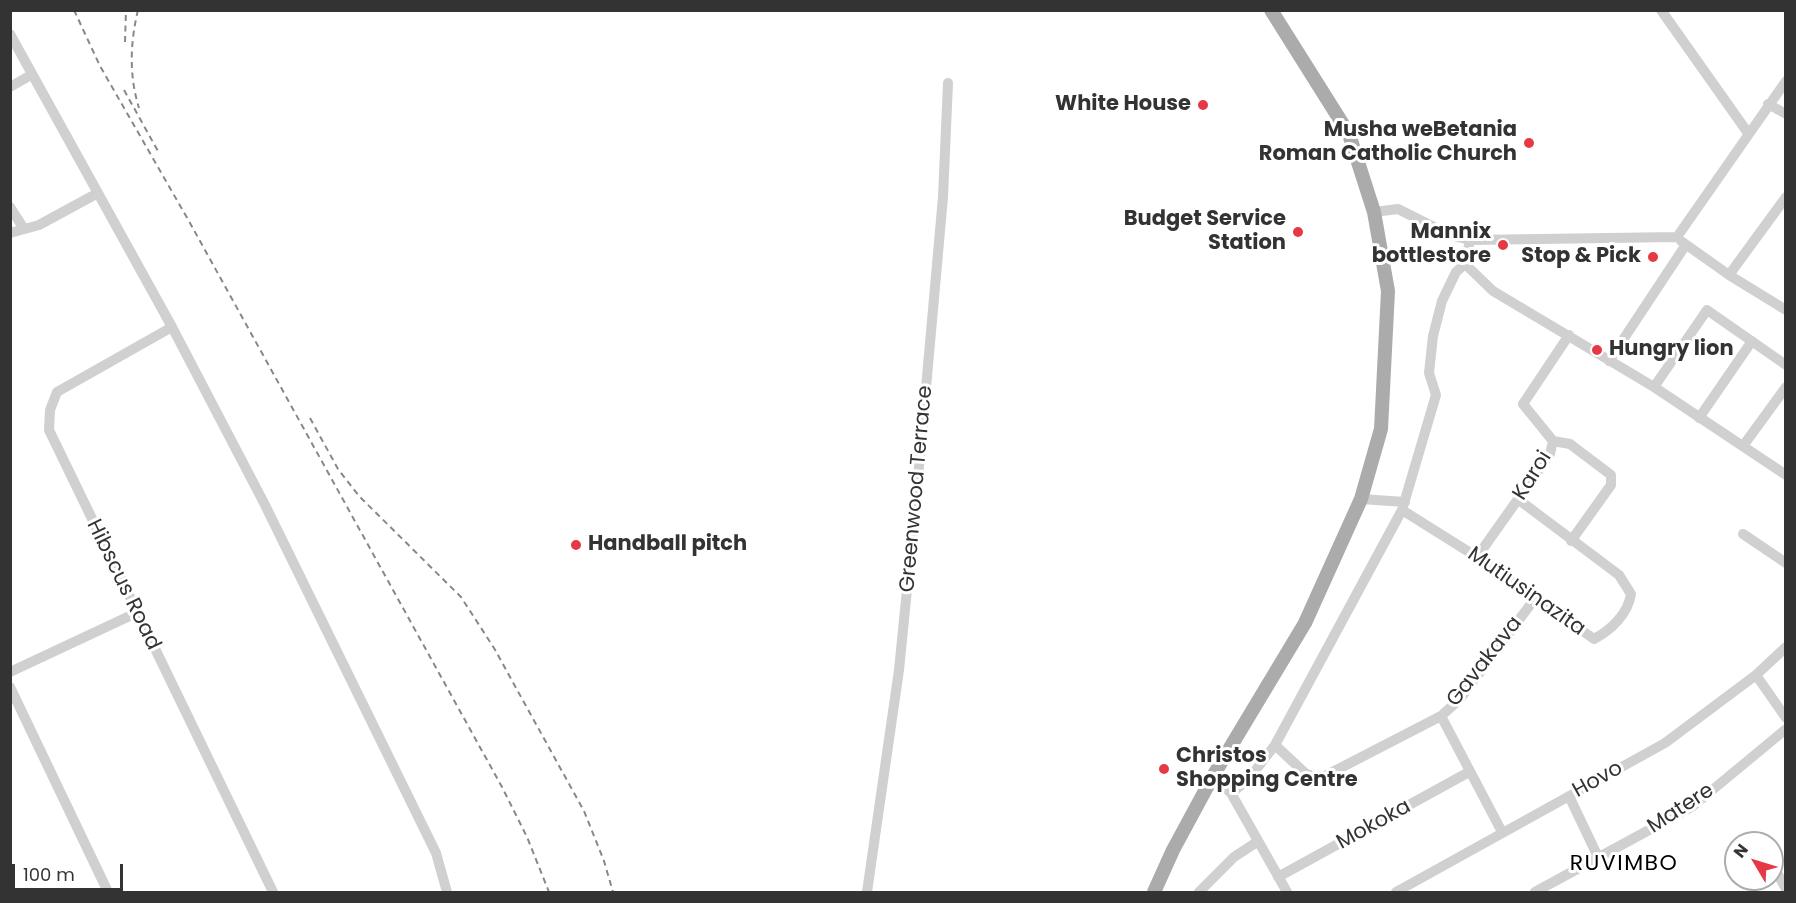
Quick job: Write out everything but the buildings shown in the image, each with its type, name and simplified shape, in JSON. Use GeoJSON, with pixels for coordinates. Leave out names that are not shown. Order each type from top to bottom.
{"type":"FeatureCollection","features":[{"type":"Feature","properties":{"kind":"main road"},"geometry":{"type":"LineString","coordinates":[[1154,892],[1173,850],[1213,776],[1305,623],[1361,499],[1381,429],[1388,291],[1374,212],[1349,134],[1271,10]]}},
{"type":"Feature","properties":{"kind":"street"},"geometry":{"type":"LineString","coordinates":[[1661,10],[1748,133]]}},
{"type":"Feature","properties":{"kind":"street"},"geometry":{"type":"LineString","coordinates":[[10,34],[172,327],[264,502],[436,853],[447,892]]}},
{"type":"Feature","properties":{"kind":"street"},"geometry":{"type":"LineString","coordinates":[[10,87],[31,75]]}},
{"type":"Feature","properties":{"kind":"street"},"geometry":{"type":"LineString","coordinates":[[1677,237],[1785,81]]}},
{"type":"Feature","properties":{"kind":"street","name":"Greenwood Terrace"},"geometry":{"type":"LineString","coordinates":[[867,892],[899,670],[918,489],[943,196],[948,83]]}},
{"type":"Feature","properties":{"kind":"street"},"geometry":{"type":"LineString","coordinates":[[1768,104],[1785,114]]}},
{"type":"Feature","properties":{"kind":"street"},"geometry":{"type":"LineString","coordinates":[[10,233],[39,225],[98,193]]}},
{"type":"Feature","properties":{"kind":"street"},"geometry":{"type":"LineString","coordinates":[[1729,275],[1785,197]]}},
{"type":"Feature","properties":{"kind":"street"},"geometry":{"type":"LineString","coordinates":[[10,207],[24,229]]}},
{"type":"Feature","properties":{"kind":"street"},"geometry":{"type":"LineString","coordinates":[[1374,212],[1398,209],[1450,235],[1470,240],[1677,237],[1685,246],[1729,275],[1784,306]]}},
{"type":"Feature","properties":{"kind":"street"},"geometry":{"type":"LineString","coordinates":[[1230,793],[1248,780],[1275,745],[1403,506],[1436,395],[1429,373],[1436,324],[1442,301],[1456,272],[1465,264],[1470,240]]}},
{"type":"Feature","properties":{"kind":"street"},"geometry":{"type":"LineString","coordinates":[[1609,361],[1685,246]]}},
{"type":"Feature","properties":{"kind":"street"},"geometry":{"type":"LineString","coordinates":[[1465,264],[1493,291],[1654,387],[1785,475]]}},
{"type":"Feature","properties":{"kind":"street"},"geometry":{"type":"LineString","coordinates":[[1654,387],[1707,310],[1785,365]]}},
{"type":"Feature","properties":{"kind":"street","name":"Hibscus Road"},"geometry":{"type":"LineString","coordinates":[[172,327],[57,392],[50,410],[49,430],[273,892]]}},
{"type":"Feature","properties":{"kind":"street","name":"Karoi"},"geometry":{"type":"LineString","coordinates":[[1477,557],[1550,454],[1553,441],[1523,404],[1569,335]]}},
{"type":"Feature","properties":{"kind":"street"},"geometry":{"type":"LineString","coordinates":[[1699,418],[1752,341]]}},
{"type":"Feature","properties":{"kind":"street"},"geometry":{"type":"LineString","coordinates":[[1743,446],[1785,387]]}},
{"type":"Feature","properties":{"kind":"street"},"geometry":{"type":"LineString","coordinates":[[1553,441],[1570,444],[1611,475],[1611,485],[1571,541]]}},
{"type":"Feature","properties":{"kind":"street"},"geometry":{"type":"LineString","coordinates":[[1361,499],[1403,506]]}},
{"type":"Feature","properties":{"kind":"street","name":"Mutiusinazita"},"geometry":{"type":"LineString","coordinates":[[1403,506],[1594,639],[1609,631],[1630,604],[1631,594],[1619,575],[1519,500]]}},
{"type":"Feature","properties":{"kind":"street"},"geometry":{"type":"LineString","coordinates":[[1743,534],[1785,563]]}},
{"type":"Feature","properties":{"kind":"street","name":"Gavakava"},"geometry":{"type":"LineString","coordinates":[[1275,745],[1305,773],[1319,779],[1442,716],[1460,699],[1536,597]]}},
{"type":"Feature","properties":{"kind":"street"},"geometry":{"type":"LineString","coordinates":[[10,672],[136,613]]}},
{"type":"Feature","properties":{"kind":"street","name":"Hovo"},"geometry":{"type":"LineString","coordinates":[[1396,892],[1665,743],[1756,675],[1785,647]]}},
{"type":"Feature","properties":{"kind":"street"},"geometry":{"type":"LineString","coordinates":[[1756,675],[1785,718]]}},
{"type":"Feature","properties":{"kind":"street"},"geometry":{"type":"LineString","coordinates":[[10,687],[108,892]]}},
{"type":"Feature","properties":{"kind":"street"},"geometry":{"type":"LineString","coordinates":[[1442,716],[1502,832]]}},
{"type":"Feature","properties":{"kind":"street","name":"Matere"},"geometry":{"type":"LineString","coordinates":[[1535,892],[1693,806],[1785,729]]}},
{"type":"Feature","properties":{"kind":"street","name":"Mokoka"},"geometry":{"type":"LineString","coordinates":[[1278,877],[1469,772]]}},
{"type":"Feature","properties":{"kind":"street"},"geometry":{"type":"LineString","coordinates":[[1213,776],[1230,793],[1287,892]]}},
{"type":"Feature","properties":{"kind":"street"},"geometry":{"type":"LineString","coordinates":[[1569,796],[1599,859]]}},
{"type":"Feature","properties":{"kind":"street"},"geometry":{"type":"LineString","coordinates":[[1199,892],[1234,857],[1257,842]]}},
{"type":"Feature","properties":{"kind":"railway"},"geometry":{"type":"LineString","coordinates":[[74,10],[100,66],[190,223],[502,787],[527,837],[549,892]]}},
{"type":"Feature","properties":{"kind":"railway"},"geometry":{"type":"LineString","coordinates":[[125,42],[126,10]]}},
{"type":"Feature","properties":{"kind":"railway"},"geometry":{"type":"LineString","coordinates":[[138,10],[133,35],[132,59],[139,108]]}},
{"type":"Feature","properties":{"kind":"railway"},"geometry":{"type":"LineString","coordinates":[[124,90],[159,153]]}},
{"type":"Feature","properties":{"kind":"railway"},"geometry":{"type":"LineString","coordinates":[[310,418],[338,469],[359,496],[461,597],[494,648],[584,811],[604,861],[613,892]]}},
{"type":"Feature","properties":{"kind":"place","name":"White House"},"geometry":{"type":"Point","coordinates":[1203,105]}},
{"type":"Feature","properties":{"kind":"place","name":"Musha weBetania Roman Catholic Church"},"geometry":{"type":"Point","coordinates":[1529,143]}},
{"type":"Feature","properties":{"kind":"place","name":"Budget Service Station"},"geometry":{"type":"Point","coordinates":[1298,232]}},
{"type":"Feature","properties":{"kind":"place","name":"Mannix bottlestore"},"geometry":{"type":"Point","coordinates":[1503,245]}},
{"type":"Feature","properties":{"kind":"place","name":"Stop & Pick"},"geometry":{"type":"Point","coordinates":[1653,257]}},
{"type":"Feature","properties":{"kind":"place","name":"Hungry lion"},"geometry":{"type":"Point","coordinates":[1597,350]}},
{"type":"Feature","properties":{"kind":"place","name":"Handball pitch"},"geometry":{"type":"Point","coordinates":[576,545]}},
{"type":"Feature","properties":{"kind":"place","name":"Christos Shopping Centre"},"geometry":{"type":"Point","coordinates":[1164,769]}},
{"type":"Feature","properties":{"kind":"district","name":"RUVIMBO"},"geometry":{"type":"Point","coordinates":[1624,864]}}]}
